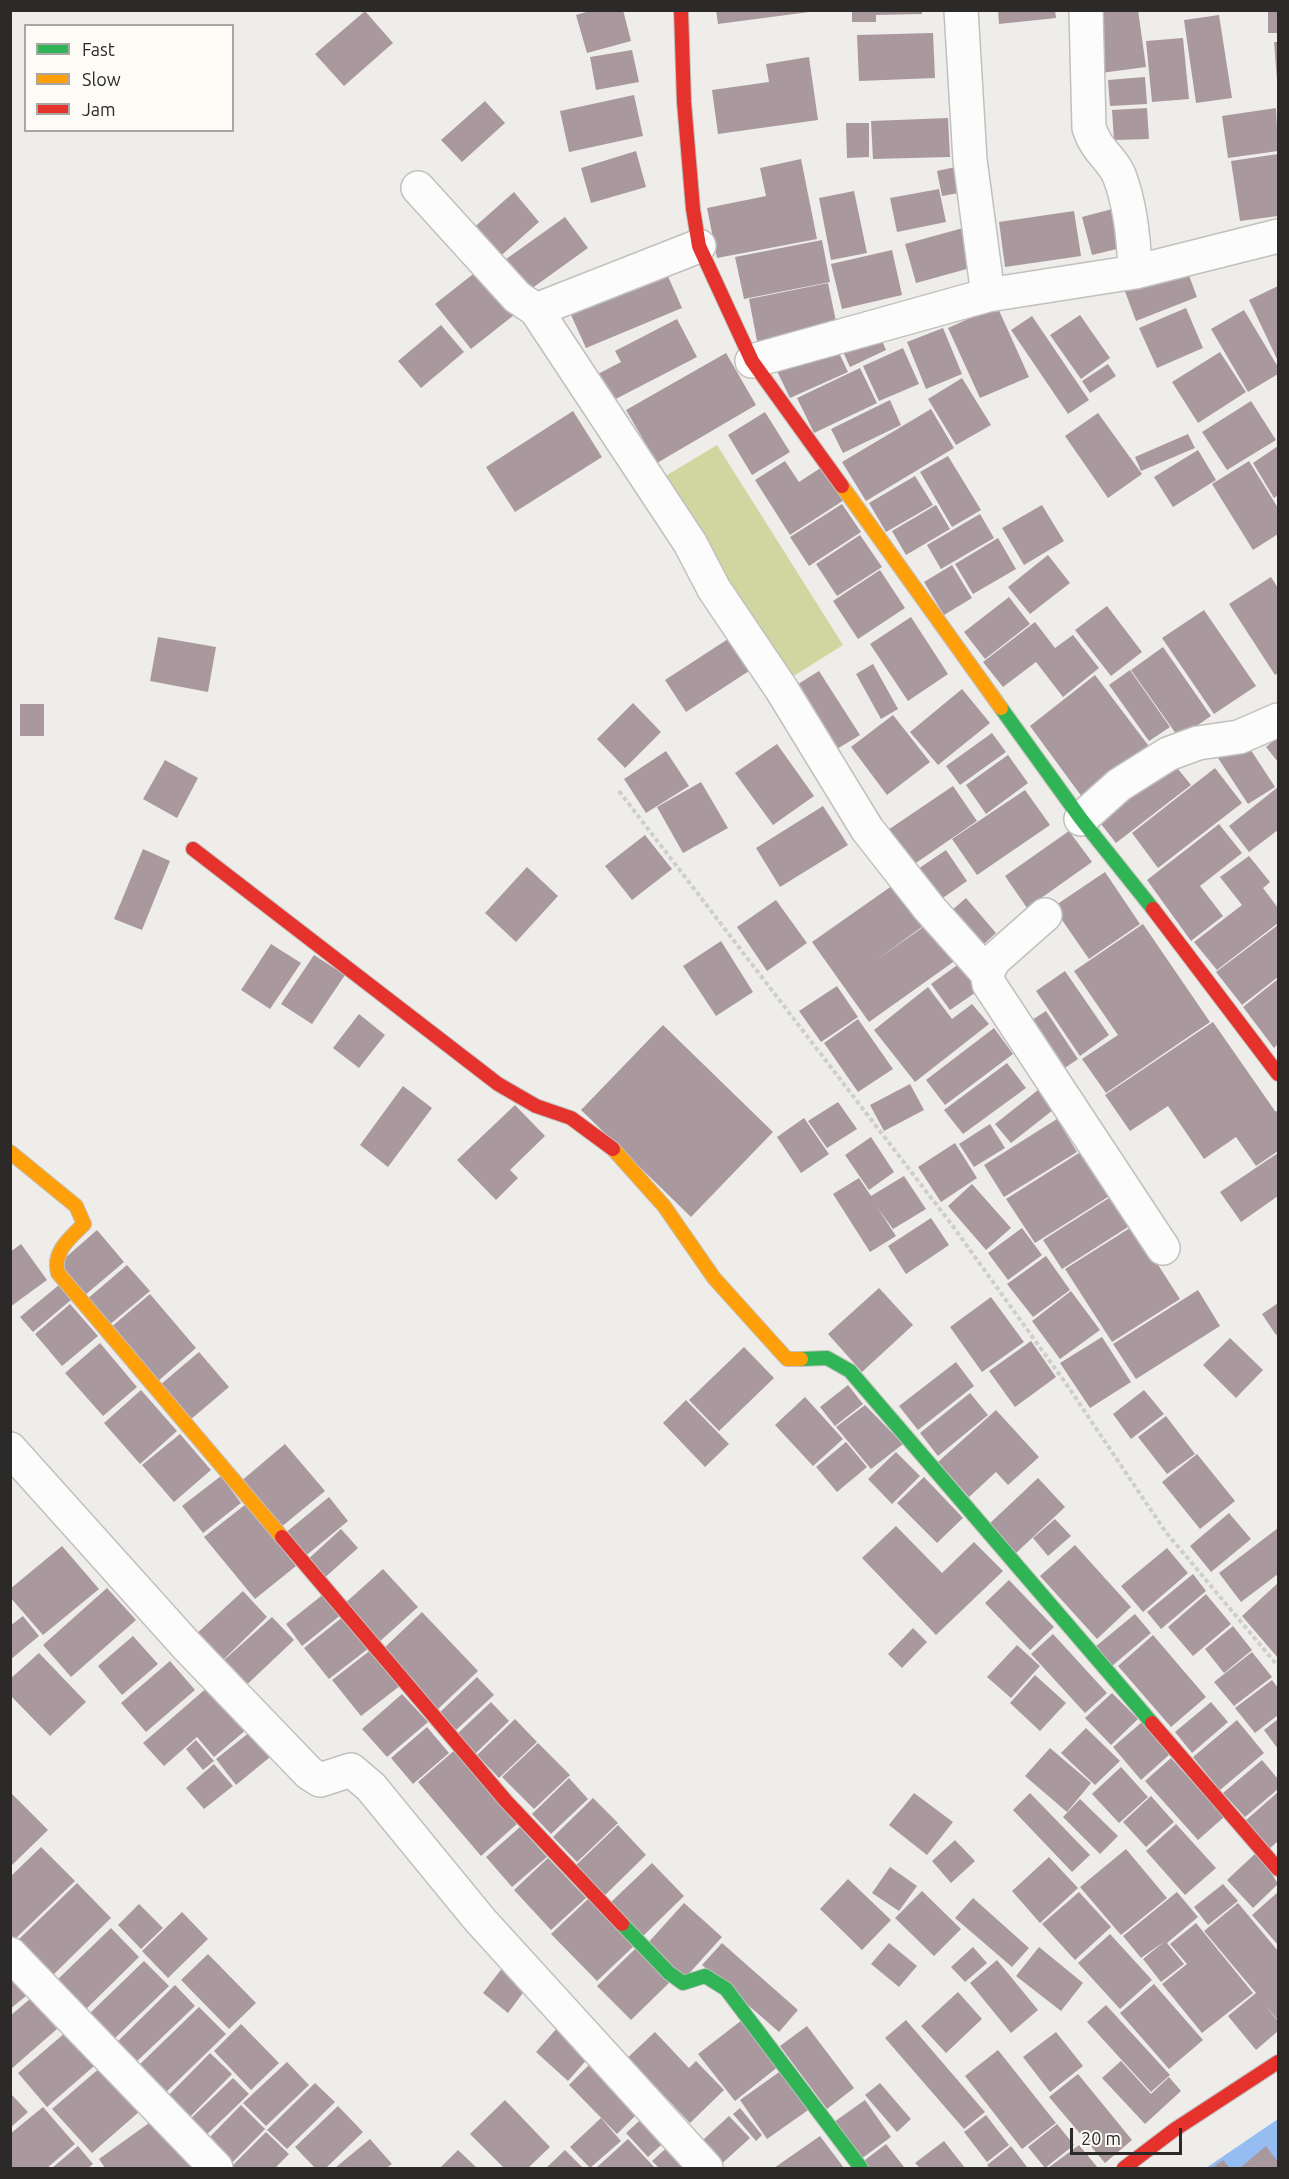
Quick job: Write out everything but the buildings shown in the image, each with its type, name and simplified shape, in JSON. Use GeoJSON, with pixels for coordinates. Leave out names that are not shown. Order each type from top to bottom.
{"type":"FeatureCollection","features":[{"type":"Feature","properties":{"kind":"street"},"geometry":{"type":"LineString","coordinates":[[681,10],[685,114],[693,209],[699,246],[752,361],[1081,819],[1118,863],[1278,1074]]}},
{"type":"Feature","properties":{"kind":"street"},"geometry":{"type":"LineString","coordinates":[[961,10],[970,160],[988,295]]}},
{"type":"Feature","properties":{"kind":"street"},"geometry":{"type":"LineString","coordinates":[[1086,10],[1089,128],[1094,142],[1119,176],[1134,232],[1135,272]]}},
{"type":"Feature","properties":{"kind":"street"},"geometry":{"type":"LineString","coordinates":[[418,188],[517,297],[536,310],[690,543],[714,589],[782,690],[867,829],[929,908],[987,973],[989,984],[1163,1248]]}},
{"type":"Feature","properties":{"kind":"street"},"geometry":{"type":"LineString","coordinates":[[752,361],[988,295],[1135,272],[1278,237]]}},
{"type":"Feature","properties":{"kind":"street"},"geometry":{"type":"LineString","coordinates":[[536,310],[699,246]]}},
{"type":"Feature","properties":{"kind":"street"},"geometry":{"type":"LineString","coordinates":[[1081,819],[1119,785],[1168,754],[1198,743],[1239,737],[1278,720]]}},
{"type":"Feature","properties":{"kind":"street"},"geometry":{"type":"LineString","coordinates":[[193,849],[498,1084],[536,1106],[572,1118],[621,1155],[664,1206],[714,1278],[772,1344],[788,1359],[825,1356],[838,1361],[850,1371],[1278,1869]]}},
{"type":"Feature","properties":{"kind":"street"},"geometry":{"type":"LineString","coordinates":[[987,973],[994,960],[1045,915]]}},
{"type":"Feature","properties":{"kind":"street"},"geometry":{"type":"LineString","coordinates":[[10,1152],[76,1206],[82,1215],[84,1224],[57,1254],[55,1266],[58,1273],[506,1801],[669,1973],[683,1983],[705,1976],[726,1989],[861,2169]]}},
{"type":"Feature","properties":{"kind":"street"},"geometry":{"type":"LineString","coordinates":[[10,1449],[186,1645],[309,1773],[320,1780],[351,1770],[371,1787],[480,1920],[570,2021],[656,2111],[706,2169]]}},
{"type":"Feature","properties":{"kind":"street"},"geometry":{"type":"LineString","coordinates":[[10,1954],[216,2169]]}},
{"type":"Feature","properties":{"kind":"street"},"geometry":{"type":"LineString","coordinates":[[1124,2169],[1174,2130],[1278,2062]]}},
{"type":"Feature","properties":{"kind":"path"},"geometry":{"type":"LineString","coordinates":[[619,791],[952,1226],[1067,1385],[1165,1531],[1278,1666]]}},
{"type":"Feature","properties":{"kind":"green space"},"geometry":{"type":"Polygon","coordinates":[[[717,445],[843,645],[789,679],[659,480],[717,445]]]}},
{"type":"Feature","properties":{"kind":"water"},"geometry":{"type":"Polygon","coordinates":[[[1278,2119],[1278,2168],[1206,2168],[1278,2119]]]}},
{"type":"Feature","properties":{"kind":"traffic: fast"},"geometry":{"type":"LineString","coordinates":[[1001,708],[1081,819],[1153,909]]}},
{"type":"Feature","properties":{"kind":"traffic: fast"},"geometry":{"type":"LineString","coordinates":[[801,1359],[827,1358],[850,1371],[1152,1723]]}},
{"type":"Feature","properties":{"kind":"traffic: fast"},"geometry":{"type":"LineString","coordinates":[[622,1924],[669,1973],[683,1983],[705,1976],[726,1989],[861,2168]]}},
{"type":"Feature","properties":{"kind":"traffic: slow"},"geometry":{"type":"LineString","coordinates":[[842,486],[1001,708]]}},
{"type":"Feature","properties":{"kind":"traffic: slow"},"geometry":{"type":"LineString","coordinates":[[613,1149],[664,1206],[714,1278],[787,1359],[801,1359]]}},
{"type":"Feature","properties":{"kind":"traffic: slow"},"geometry":{"type":"LineString","coordinates":[[10,1152],[76,1206],[84,1224],[60,1252],[58,1273],[282,1537]]}},
{"type":"Feature","properties":{"kind":"traffic: jam"},"geometry":{"type":"LineString","coordinates":[[681,10],[684,102],[693,209],[699,246],[752,361],[842,486]]}},
{"type":"Feature","properties":{"kind":"traffic: jam"},"geometry":{"type":"LineString","coordinates":[[193,849],[498,1084],[536,1106],[571,1118],[613,1149]]}},
{"type":"Feature","properties":{"kind":"traffic: jam"},"geometry":{"type":"LineString","coordinates":[[1153,909],[1278,1074]]}},
{"type":"Feature","properties":{"kind":"traffic: jam"},"geometry":{"type":"LineString","coordinates":[[282,1537],[506,1801],[622,1924]]}},
{"type":"Feature","properties":{"kind":"traffic: jam"},"geometry":{"type":"LineString","coordinates":[[1152,1723],[1278,1869]]}},
{"type":"Feature","properties":{"kind":"traffic: jam"},"geometry":{"type":"LineString","coordinates":[[1124,2168],[1174,2130],[1278,2062]]}}]}
